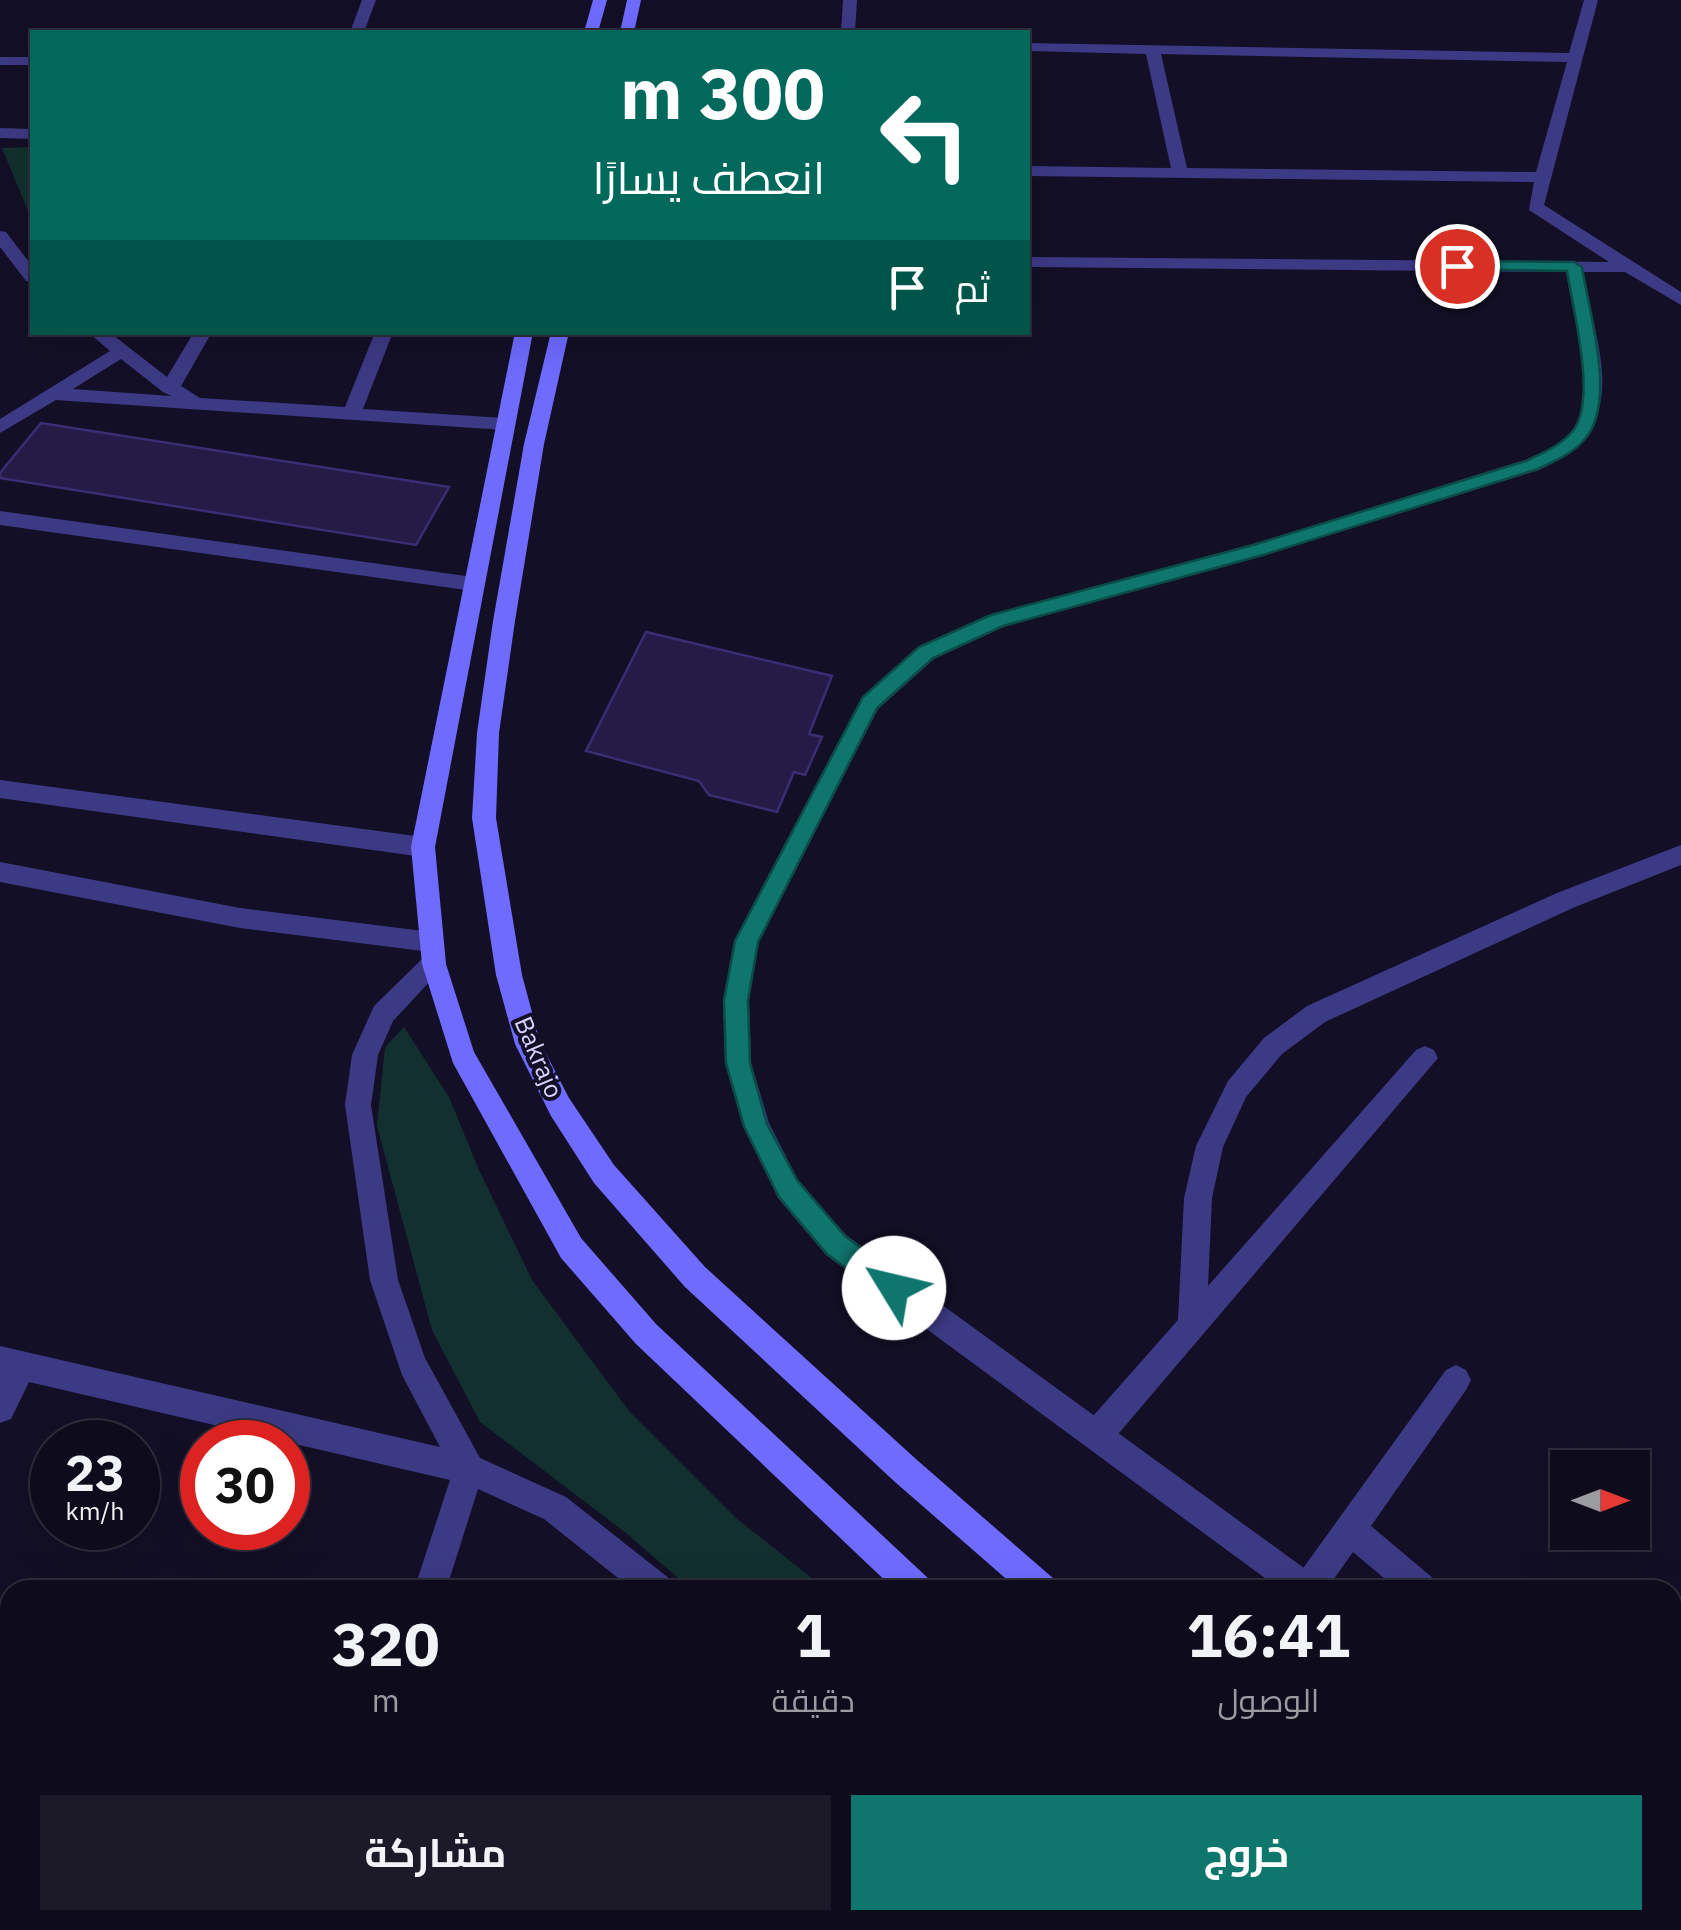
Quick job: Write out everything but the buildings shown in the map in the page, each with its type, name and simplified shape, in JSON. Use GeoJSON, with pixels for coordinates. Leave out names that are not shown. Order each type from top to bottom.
{"type":"FeatureCollection","features":[{"type":"Feature","properties":{"kind":"street"},"geometry":{"type":"LineString","coordinates":[[358,30],[369,0]]}},
{"type":"Feature","properties":{"kind":"street"},"geometry":{"type":"LineString","coordinates":[[592,30],[600,0]]}},
{"type":"Feature","properties":{"kind":"street"},"geometry":{"type":"LineString","coordinates":[[627,30],[634,0]]}},
{"type":"Feature","properties":{"kind":"street"},"geometry":{"type":"LineString","coordinates":[[848,30],[850,0]]}},
{"type":"Feature","properties":{"kind":"street"},"geometry":{"type":"LineString","coordinates":[[1591,0],[1536,207],[1681,300]]}},
{"type":"Feature","properties":{"kind":"street"},"geometry":{"type":"LineString","coordinates":[[1030,47],[1576,58]]}},
{"type":"Feature","properties":{"kind":"street"},"geometry":{"type":"LineString","coordinates":[[1153,50],[1180,171]]}},
{"type":"Feature","properties":{"kind":"street"},"geometry":{"type":"LineString","coordinates":[[0,60],[30,60]]}},
{"type":"Feature","properties":{"kind":"street"},"geometry":{"type":"LineString","coordinates":[[0,133],[30,134]]}},
{"type":"Feature","properties":{"kind":"street"},"geometry":{"type":"LineString","coordinates":[[1030,171],[1545,177]]}},
{"type":"Feature","properties":{"kind":"street"},"geometry":{"type":"LineString","coordinates":[[0,236],[30,274]]}},
{"type":"Feature","properties":{"kind":"street"},"geometry":{"type":"LineString","coordinates":[[1030,262],[1625,267]]}},
{"type":"Feature","properties":{"kind":"street"},"geometry":{"type":"LineString","coordinates":[[1294,1580],[836,1245],[788,1188],[756,1126],[738,1063],[736,1000],[747,941],[870,702],[926,652],[998,620],[1256,550],[1532,465],[1559,452],[1579,435],[1590,415],[1593,393],[1574,267]]}},
{"type":"Feature","properties":{"kind":"street"},"geometry":{"type":"LineString","coordinates":[[100,335],[170,388],[205,404]]}},
{"type":"Feature","properties":{"kind":"street"},"geometry":{"type":"LineString","coordinates":[[170,388],[201,335]]}},
{"type":"Feature","properties":{"kind":"street"},"geometry":{"type":"LineString","coordinates":[[352,414],[383,335]]}},
{"type":"Feature","properties":{"kind":"street"},"geometry":{"type":"LineString","coordinates":[[523,335],[423,848],[432,953],[462,1054],[570,1248],[646,1334],[907,1580]]}},
{"type":"Feature","properties":{"kind":"street","name":"Bakrajo"},"geometry":{"type":"LineString","coordinates":[[559,335],[534,444],[504,621],[488,733],[484,818],[505,958],[528,1044],[560,1107],[604,1174],[695,1277],[1031,1580]]}},
{"type":"Feature","properties":{"kind":"street"},"geometry":{"type":"LineString","coordinates":[[0,426],[120,352]]}},
{"type":"Feature","properties":{"kind":"street"},"geometry":{"type":"LineString","coordinates":[[52,394],[504,424]]}},
{"type":"Feature","properties":{"kind":"street"},"geometry":{"type":"LineString","coordinates":[[0,518],[474,584]]}},
{"type":"Feature","properties":{"kind":"street"},"geometry":{"type":"LineString","coordinates":[[0,789],[423,848]]}},
{"type":"Feature","properties":{"kind":"street"},"geometry":{"type":"LineString","coordinates":[[1192,1326],[1198,1198],[1210,1146],[1237,1089],[1273,1046],[1316,1014],[1566,900],[1681,854]]}},
{"type":"Feature","properties":{"kind":"street"},"geometry":{"type":"LineString","coordinates":[[0,872],[432,953]]}},
{"type":"Feature","properties":{"kind":"street"},"geometry":{"type":"LineString","coordinates":[[432,953],[383,1014],[365,1055],[358,1105],[384,1280],[412,1366],[468,1469],[433,1580]]}},
{"type":"Feature","properties":{"kind":"street"},"geometry":{"type":"LineString","coordinates":[[1096,1435],[1425,1058]]}},
{"type":"Feature","properties":{"kind":"street"},"geometry":{"type":"LineString","coordinates":[[0,1408],[11,1363],[468,1469],[555,1508],[645,1580]]}},
{"type":"Feature","properties":{"kind":"street"},"geometry":{"type":"LineString","coordinates":[[1315,1580],[1456,1380]]}},
{"type":"Feature","properties":{"kind":"street"},"geometry":{"type":"LineString","coordinates":[[1350,1529],[1411,1580]]}},
{"type":"Feature","properties":{"kind":"green space"},"geometry":{"type":"Polygon","coordinates":[[[30,147],[30,216],[2,148],[30,147]]]}},
{"type":"Feature","properties":{"kind":"green space"},"geometry":{"type":"Polygon","coordinates":[[[404,1027],[449,1097],[532,1280],[629,1411],[736,1518],[814,1580],[680,1580],[626,1533],[480,1422],[432,1330],[377,1126],[385,1047],[404,1027]]]}},
{"type":"Feature","properties":{"kind":"route"},"geometry":{"type":"LineString","coordinates":[[894,1288],[836,1245],[788,1188],[756,1126],[738,1063],[736,1000],[747,941],[870,702],[926,652],[998,620],[1256,550],[1532,465],[1559,452],[1579,435],[1590,415],[1593,393],[1574,267],[1457,266]]}}]}
